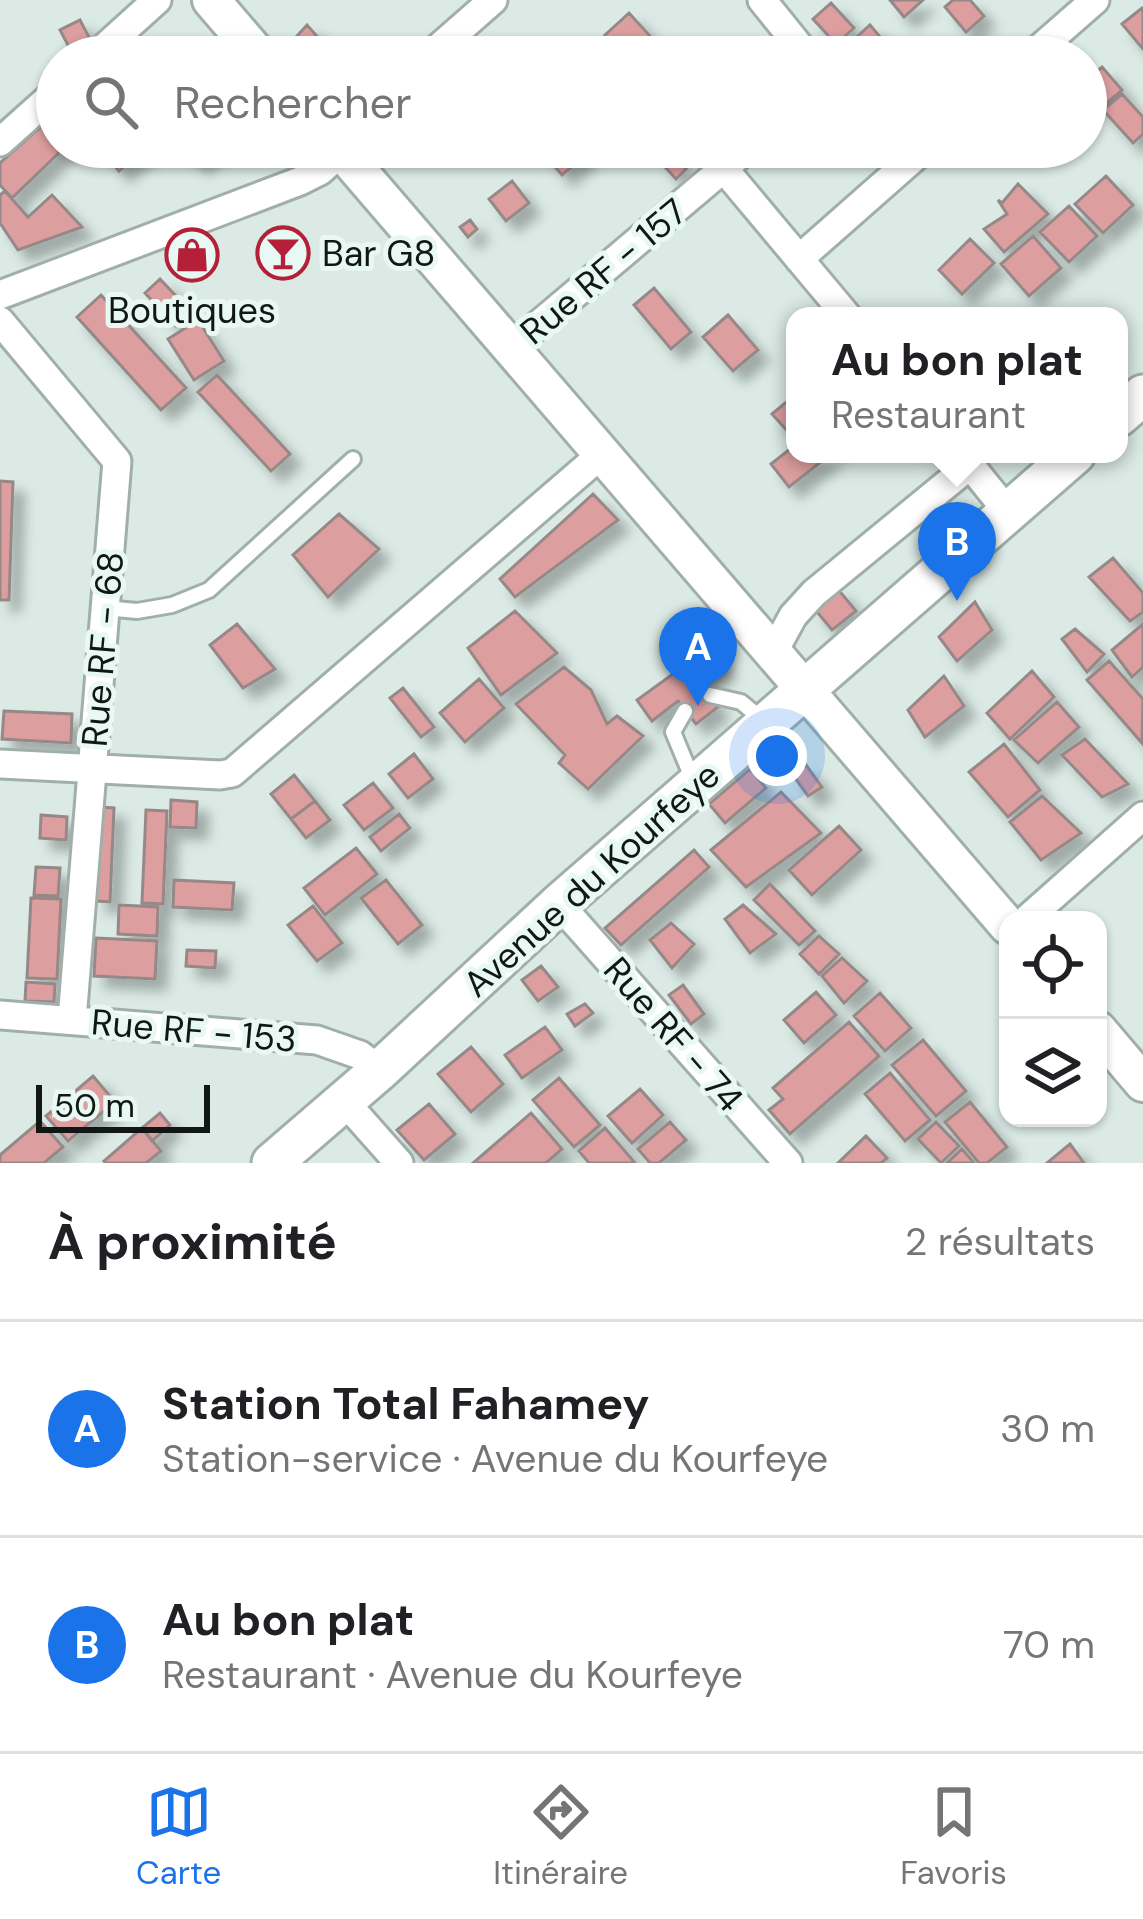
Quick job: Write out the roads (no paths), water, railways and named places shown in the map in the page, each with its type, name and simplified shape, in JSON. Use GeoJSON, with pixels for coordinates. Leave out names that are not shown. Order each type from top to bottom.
{"type":"FeatureCollection","features":[{"type":"Feature","properties":{"kind":"main road","name":"Avenue du Kourfeye"},"geometry":{"type":"LineString","coordinates":[[272,1163],[1065,463]]}},
{"type":"Feature","properties":{"kind":"street"},"geometry":{"type":"LineString","coordinates":[[117,36],[157,0]]}},
{"type":"Feature","properties":{"kind":"street"},"geometry":{"type":"LineString","coordinates":[[211,0],[242,36]]}},
{"type":"Feature","properties":{"kind":"street"},"geometry":{"type":"LineString","coordinates":[[452,36],[494,0]]}},
{"type":"Feature","properties":{"kind":"street"},"geometry":{"type":"LineString","coordinates":[[762,0],[791,36]]}},
{"type":"Feature","properties":{"kind":"street"},"geometry":{"type":"LineString","coordinates":[[1054,36],[1095,0]]}},
{"type":"Feature","properties":{"kind":"street"},"geometry":{"type":"LineString","coordinates":[[0,142],[36,110]]}},
{"type":"Feature","properties":{"kind":"street"},"geometry":{"type":"LineString","coordinates":[[0,295],[301,181],[318,168]]}},
{"type":"Feature","properties":{"kind":"street"},"geometry":{"type":"LineString","coordinates":[[359,168],[999,915]]}},
{"type":"Feature","properties":{"kind":"street"},"geometry":{"type":"LineString","coordinates":[[799,259],[891,168]]}},
{"type":"Feature","properties":{"kind":"street"},"geometry":{"type":"LineString","coordinates":[[724,170],[839,307]]}},
{"type":"Feature","properties":{"kind":"street","name":"Rue RF - 157"},"geometry":{"type":"LineString","coordinates":[[511,348],[724,170]]}},
{"type":"Feature","properties":{"kind":"street","name":"Rue RF - 68"},"geometry":{"type":"LineString","coordinates":[[0,321],[118,460],[72,1020]]}},
{"type":"Feature","properties":{"kind":"street"},"geometry":{"type":"LineString","coordinates":[[0,764],[232,773],[603,452]]}},
{"type":"Feature","properties":{"kind":"street"},"geometry":{"type":"LineString","coordinates":[[774,651],[793,616],[814,593],[962,463]]}},
{"type":"Feature","properties":{"kind":"street"},"geometry":{"type":"LineString","coordinates":[[967,463],[1008,512]]}},
{"type":"Feature","properties":{"kind":"street"},"geometry":{"type":"LineString","coordinates":[[1036,911],[1143,816]]}},
{"type":"Feature","properties":{"kind":"street","name":"Rue RF - 74"},"geometry":{"type":"LineString","coordinates":[[560,904],[788,1163]]}},
{"type":"Feature","properties":{"kind":"street","name":"Rue RF - 153"},"geometry":{"type":"LineString","coordinates":[[0,1015],[316,1040],[360,1055],[380,1070]]}},
{"type":"Feature","properties":{"kind":"street"},"geometry":{"type":"LineString","coordinates":[[1107,1041],[1143,1083]]}},
{"type":"Feature","properties":{"kind":"street"},"geometry":{"type":"LineString","coordinates":[[345,1102],[399,1163]]}},
{"type":"Feature","properties":{"kind":"lane"},"geometry":{"type":"LineString","coordinates":[[105,608],[136,611],[172,605],[209,590],[353,459]]}},
{"type":"Feature","properties":{"kind":"lane"},"geometry":{"type":"LineString","coordinates":[[710,695],[741,702],[766,722]]}},
{"type":"Feature","properties":{"kind":"lane"},"geometry":{"type":"LineString","coordinates":[[685,711],[673,732],[695,785]]}},
{"type":"Feature","properties":{"kind":"place","name":"Bar G8"},"geometry":{"type":"Point","coordinates":[283,253]}},
{"type":"Feature","properties":{"kind":"place","name":"Boutiques"},"geometry":{"type":"Point","coordinates":[192,255]}},
{"type":"Feature","properties":{"kind":"place","name":"Au bon plat"},"geometry":{"type":"Point","coordinates":[957,601]}},
{"type":"Feature","properties":{"kind":"place","name":"Station Total Fahamey"},"geometry":{"type":"Point","coordinates":[698,706]}}]}
